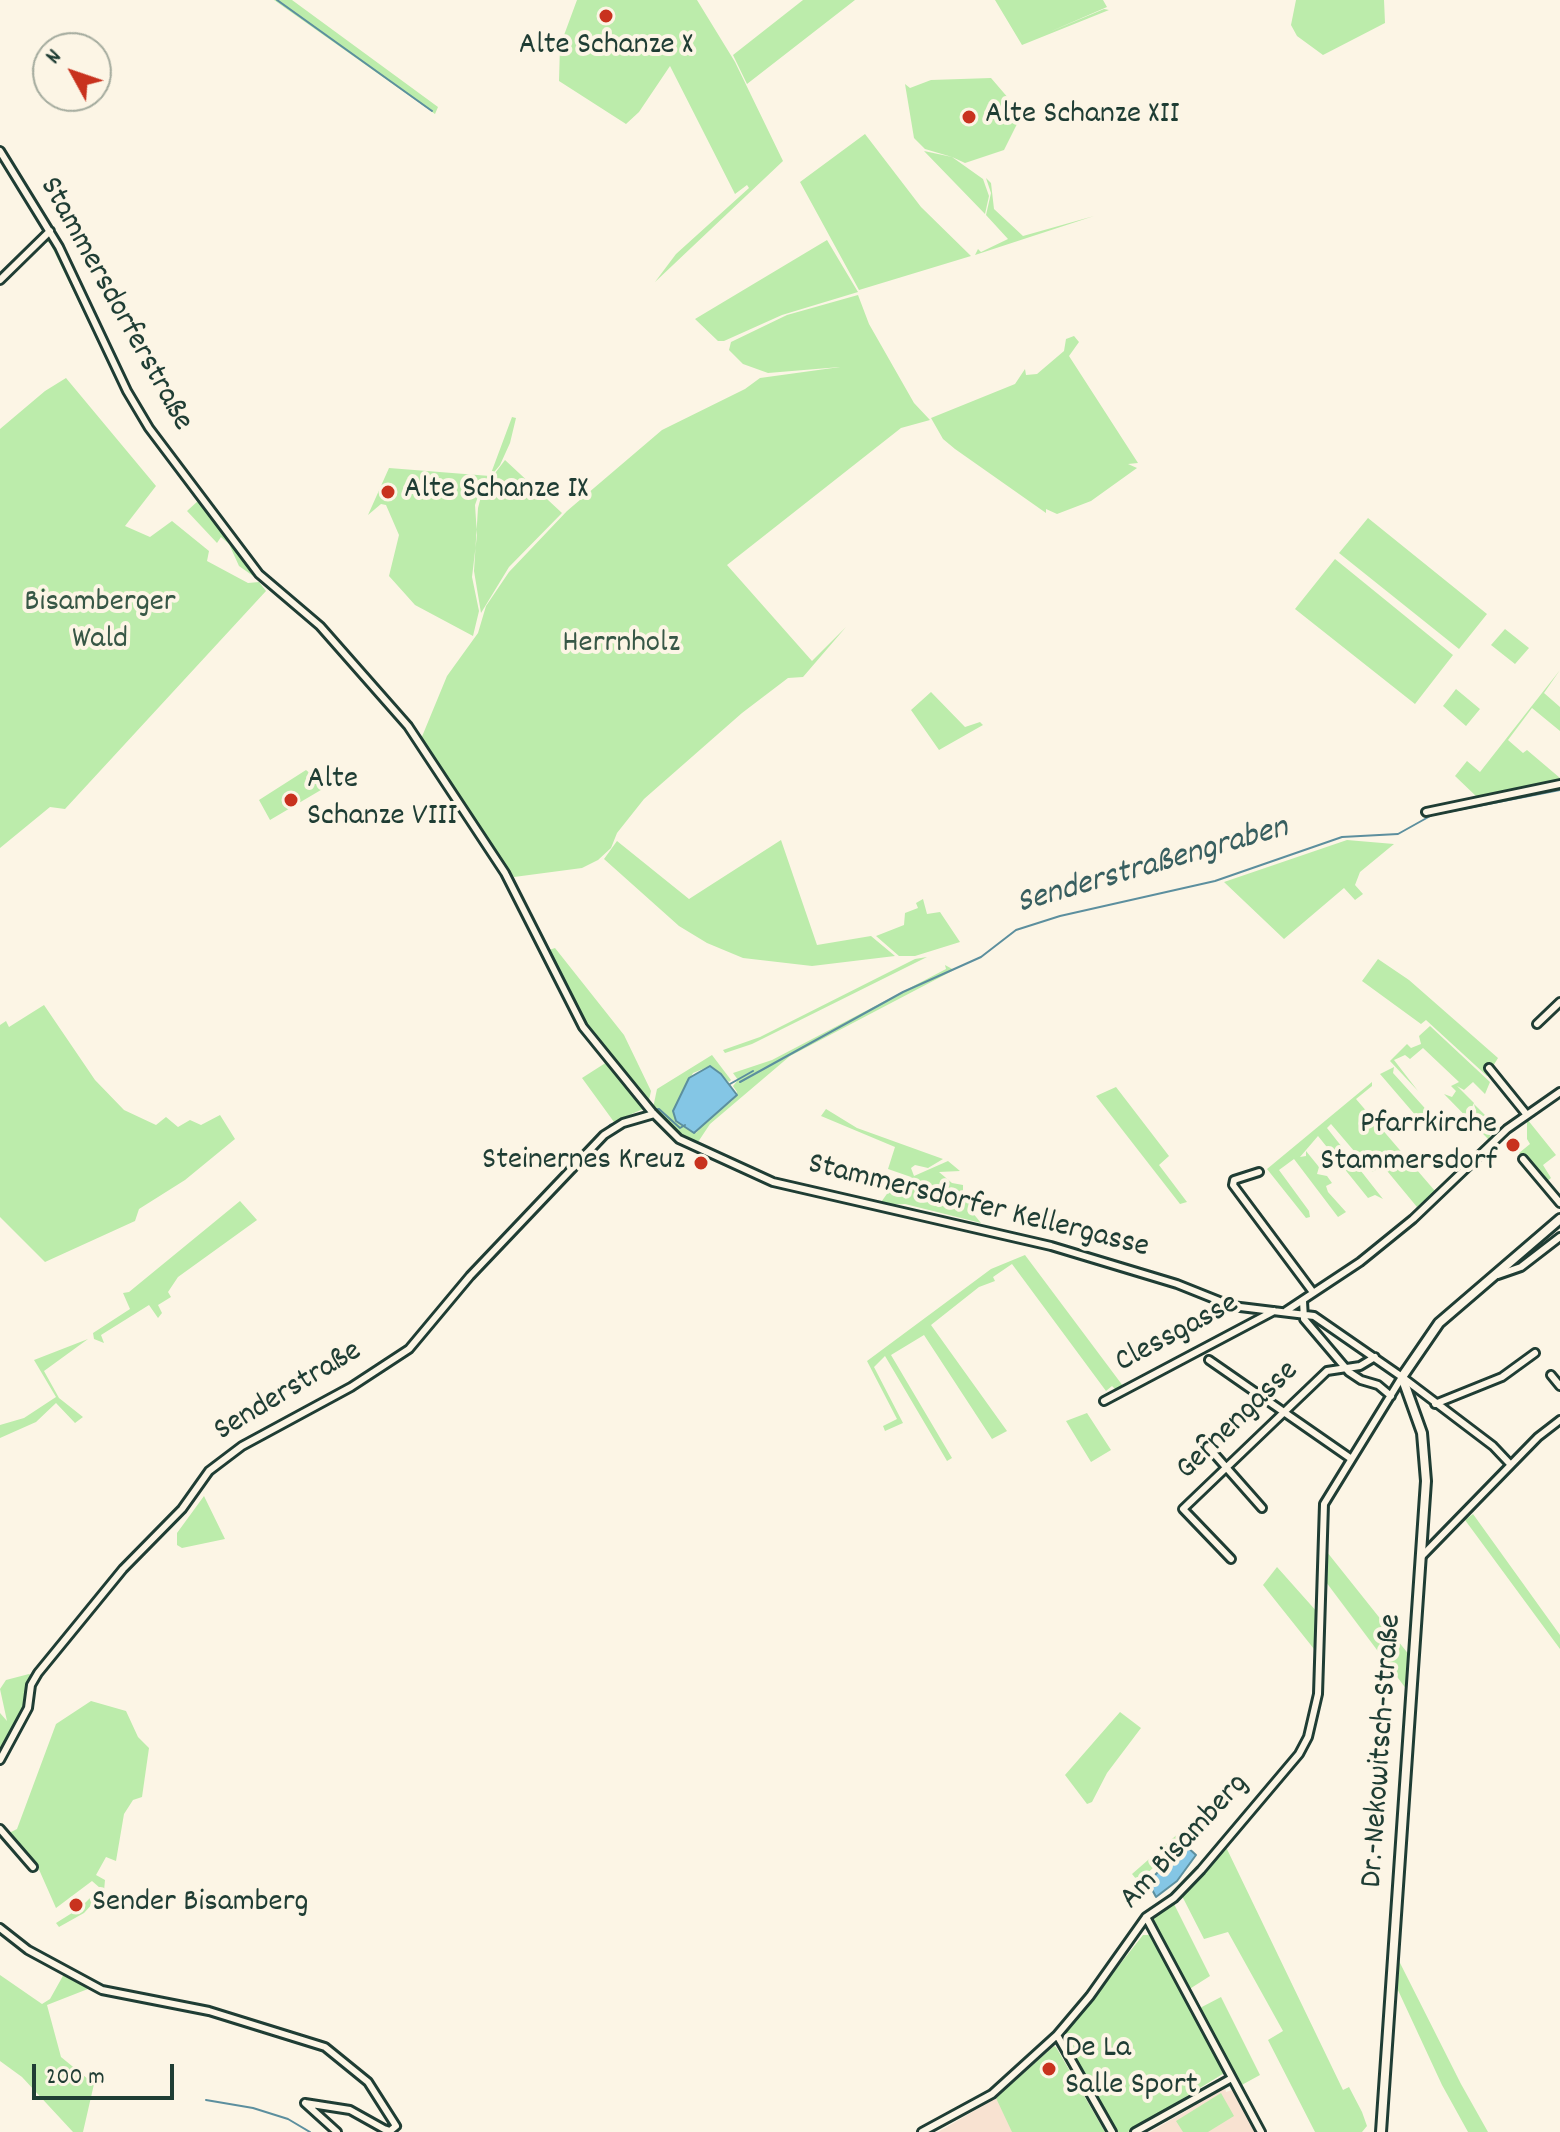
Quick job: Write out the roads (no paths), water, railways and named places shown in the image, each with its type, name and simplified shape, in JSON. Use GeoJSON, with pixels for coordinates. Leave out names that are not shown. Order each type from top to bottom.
{"type":"FeatureCollection","features":[{"type":"Feature","properties":{"kind":"main road"},"geometry":{"type":"LineString","coordinates":[[1402,1377],[1439,1323],[1560,1219]]}},
{"type":"Feature","properties":{"kind":"main road","name":"Dr.-Nekowitsch-Straße"},"geometry":{"type":"LineString","coordinates":[[1381,2132],[1426,1481],[1424,1442],[1402,1377]]}},
{"type":"Feature","properties":{"kind":"street","name":"Stammersdorferstraße"},"geometry":{"type":"LineString","coordinates":[[0,151],[50,231],[142,417],[254,567],[279,592]]}},
{"type":"Feature","properties":{"kind":"street"},"geometry":{"type":"LineString","coordinates":[[0,280],[50,231]]}},
{"type":"Feature","properties":{"kind":"street","name":"Stammersdorfer Kellergasse"},"geometry":{"type":"LineString","coordinates":[[279,592],[320,626],[408,726],[505,873],[583,1027],[651,1111],[684,1143],[773,1182],[1051,1246],[1177,1284],[1220,1303],[1305,1313]]}},
{"type":"Feature","properties":{"kind":"street"},"geometry":{"type":"LineString","coordinates":[[1426,812],[1560,784]]}},
{"type":"Feature","properties":{"kind":"street"},"geometry":{"type":"LineString","coordinates":[[1537,1024],[1560,1002]]}},
{"type":"Feature","properties":{"kind":"street"},"geometry":{"type":"LineString","coordinates":[[1489,1068],[1527,1115]]}},
{"type":"Feature","properties":{"kind":"street","name":"Clessgasse"},"geometry":{"type":"LineString","coordinates":[[1286,1311],[1360,1262],[1413,1219],[1486,1148],[1560,1092]]}},
{"type":"Feature","properties":{"kind":"street","name":"Senderstraße"},"geometry":{"type":"LineString","coordinates":[[0,1760],[28,1708],[31,1685],[38,1673],[123,1569],[182,1509],[209,1471],[242,1446],[328,1401],[409,1349],[464,1283],[604,1135],[651,1111]]}},
{"type":"Feature","properties":{"kind":"street"},"geometry":{"type":"LineString","coordinates":[[1523,1159],[1560,1203]]}},
{"type":"Feature","properties":{"kind":"street"},"geometry":{"type":"LineString","coordinates":[[1259,1172],[1232,1183],[1312,1291]]}},
{"type":"Feature","properties":{"kind":"street"},"geometry":{"type":"LineString","coordinates":[[1495,1277],[1521,1267],[1560,1237]]}},
{"type":"Feature","properties":{"kind":"street"},"geometry":{"type":"LineString","coordinates":[[1303,1301],[1314,1332],[1347,1368],[1357,1378],[1376,1383],[1391,1396]]}},
{"type":"Feature","properties":{"kind":"street","name":"Clessgasse"},"geometry":{"type":"LineString","coordinates":[[1104,1401],[1274,1311]]}},
{"type":"Feature","properties":{"kind":"street"},"geometry":{"type":"LineString","coordinates":[[1305,1313],[1375,1357],[1493,1446],[1510,1464]]}},
{"type":"Feature","properties":{"kind":"street"},"geometry":{"type":"LineString","coordinates":[[1416,1412],[1432,1402],[1502,1377],[1535,1353]]}},
{"type":"Feature","properties":{"kind":"street","name":"Gernengasse"},"geometry":{"type":"LineString","coordinates":[[1231,1559],[1183,1509],[1327,1371],[1360,1366],[1375,1357]]}},
{"type":"Feature","properties":{"kind":"street"},"geometry":{"type":"LineString","coordinates":[[1209,1360],[1350,1458],[1402,1377]]}},
{"type":"Feature","properties":{"kind":"street"},"geometry":{"type":"LineString","coordinates":[[1551,1375],[1560,1386]]}},
{"type":"Feature","properties":{"kind":"street"},"geometry":{"type":"LineString","coordinates":[[1422,1556],[1510,1464],[1560,1420]]}},
{"type":"Feature","properties":{"kind":"street"},"geometry":{"type":"LineString","coordinates":[[1202,1440],[1262,1508]]}},
{"type":"Feature","properties":{"kind":"street","name":"Am Bisamberg"},"geometry":{"type":"LineString","coordinates":[[922,2132],[992,2094],[1057,2035],[1090,1996],[1146,1917],[1174,1898],[1207,1864],[1299,1754],[1308,1737],[1321,1663],[1324,1504],[1350,1458]]}},
{"type":"Feature","properties":{"kind":"street"},"geometry":{"type":"LineString","coordinates":[[0,1829],[33,1867]]}},
{"type":"Feature","properties":{"kind":"street"},"geometry":{"type":"LineString","coordinates":[[1146,1917],[1261,2132]]}},
{"type":"Feature","properties":{"kind":"street"},"geometry":{"type":"LineString","coordinates":[[0,1928],[28,1950],[102,1990],[209,2011],[325,2047],[368,2082],[396,2126],[390,2131],[350,2110],[305,2103],[337,2132]]}},
{"type":"Feature","properties":{"kind":"street"},"geometry":{"type":"LineString","coordinates":[[1057,2035],[1112,2132]]}},
{"type":"Feature","properties":{"kind":"street"},"geometry":{"type":"LineString","coordinates":[[1135,2132],[1230,2079]]}},
{"type":"Feature","properties":{"kind":"water"},"geometry":{"type":"Polygon","coordinates":[[[710,1066],[721,1074],[737,1095],[694,1133],[676,1121],[673,1111],[689,1078],[710,1066]]]}},
{"type":"Feature","properties":{"kind":"water"},"geometry":{"type":"Polygon","coordinates":[[[1185,1845],[1196,1855],[1177,1881],[1156,1897],[1148,1882],[1185,1845]]]}},
{"type":"Feature","properties":{"kind":"waterway"},"geometry":{"type":"LineString","coordinates":[[277,0],[432,111]]}},
{"type":"Feature","properties":{"kind":"waterway","name":"Senderstraßengraben"},"geometry":{"type":"LineString","coordinates":[[740,1082],[903,992],[981,957],[1016,930],[1060,916],[1215,881],[1342,837],[1398,834],[1432,815],[1560,790]]}},
{"type":"Feature","properties":{"kind":"waterway","name":"Senderstraßengraben"},"geometry":{"type":"LineString","coordinates":[[730,1084],[753,1071]]}},
{"type":"Feature","properties":{"kind":"waterway","name":"Senderstraßengraben"},"geometry":{"type":"LineString","coordinates":[[653,1110],[659,1109],[680,1128],[685,1125]]}},
{"type":"Feature","properties":{"kind":"waterway","name":"Senderstraßengraben"},"geometry":{"type":"LineString","coordinates":[[586,1150],[610,1125],[647,1112]]}},
{"type":"Feature","properties":{"kind":"waterway"},"geometry":{"type":"LineString","coordinates":[[654,1120],[670,1135]]}},
{"type":"Feature","properties":{"kind":"waterway","name":"Senderstraßengraben"},"geometry":{"type":"LineString","coordinates":[[279,1430],[329,1402]]}},
{"type":"Feature","properties":{"kind":"waterway","name":"Senderstraßengraben"},"geometry":{"type":"LineString","coordinates":[[237,1453],[256,1442]]}},
{"type":"Feature","properties":{"kind":"waterway","name":"Senderstraßengraben"},"geometry":{"type":"LineString","coordinates":[[202,1485],[223,1464]]}},
{"type":"Feature","properties":{"kind":"waterway","name":"Senderstraßengraben"},"geometry":{"type":"LineString","coordinates":[[188,1506],[198,1491]]}},
{"type":"Feature","properties":{"kind":"waterway","name":"Senderstraßengraben"},"geometry":{"type":"LineString","coordinates":[[172,1523],[181,1514]]}},
{"type":"Feature","properties":{"kind":"waterway"},"geometry":{"type":"LineString","coordinates":[[206,2100],[253,2108],[288,2119],[310,2132]]}},
{"type":"Feature","properties":{"kind":"place","name":"Alte Schanze X"},"geometry":{"type":"Point","coordinates":[606,16]}},
{"type":"Feature","properties":{"kind":"place","name":"Alte Schanze XII"},"geometry":{"type":"Point","coordinates":[969,117]}},
{"type":"Feature","properties":{"kind":"place","name":"Alte Schanze IX"},"geometry":{"type":"Point","coordinates":[388,492]}},
{"type":"Feature","properties":{"kind":"place","name":"Alte Schanze VIII"},"geometry":{"type":"Point","coordinates":[291,800]}},
{"type":"Feature","properties":{"kind":"place","name":"Pfarrkirche Stammersdorf"},"geometry":{"type":"Point","coordinates":[1513,1145]}},
{"type":"Feature","properties":{"kind":"place","name":"Steinernes Kreuz"},"geometry":{"type":"Point","coordinates":[701,1163]}},
{"type":"Feature","properties":{"kind":"place","name":"Sender Bisamberg"},"geometry":{"type":"Point","coordinates":[76,1905]}},
{"type":"Feature","properties":{"kind":"place","name":"De La Salle Sport"},"geometry":{"type":"Point","coordinates":[1049,2069]}},
{"type":"Feature","properties":{"kind":"park label","name":"Bisamberger Wald"},"geometry":{"type":"Point","coordinates":[100,624]}},
{"type":"Feature","properties":{"kind":"park label","name":"Herrnholz"},"geometry":{"type":"Point","coordinates":[621,646]}}]}
